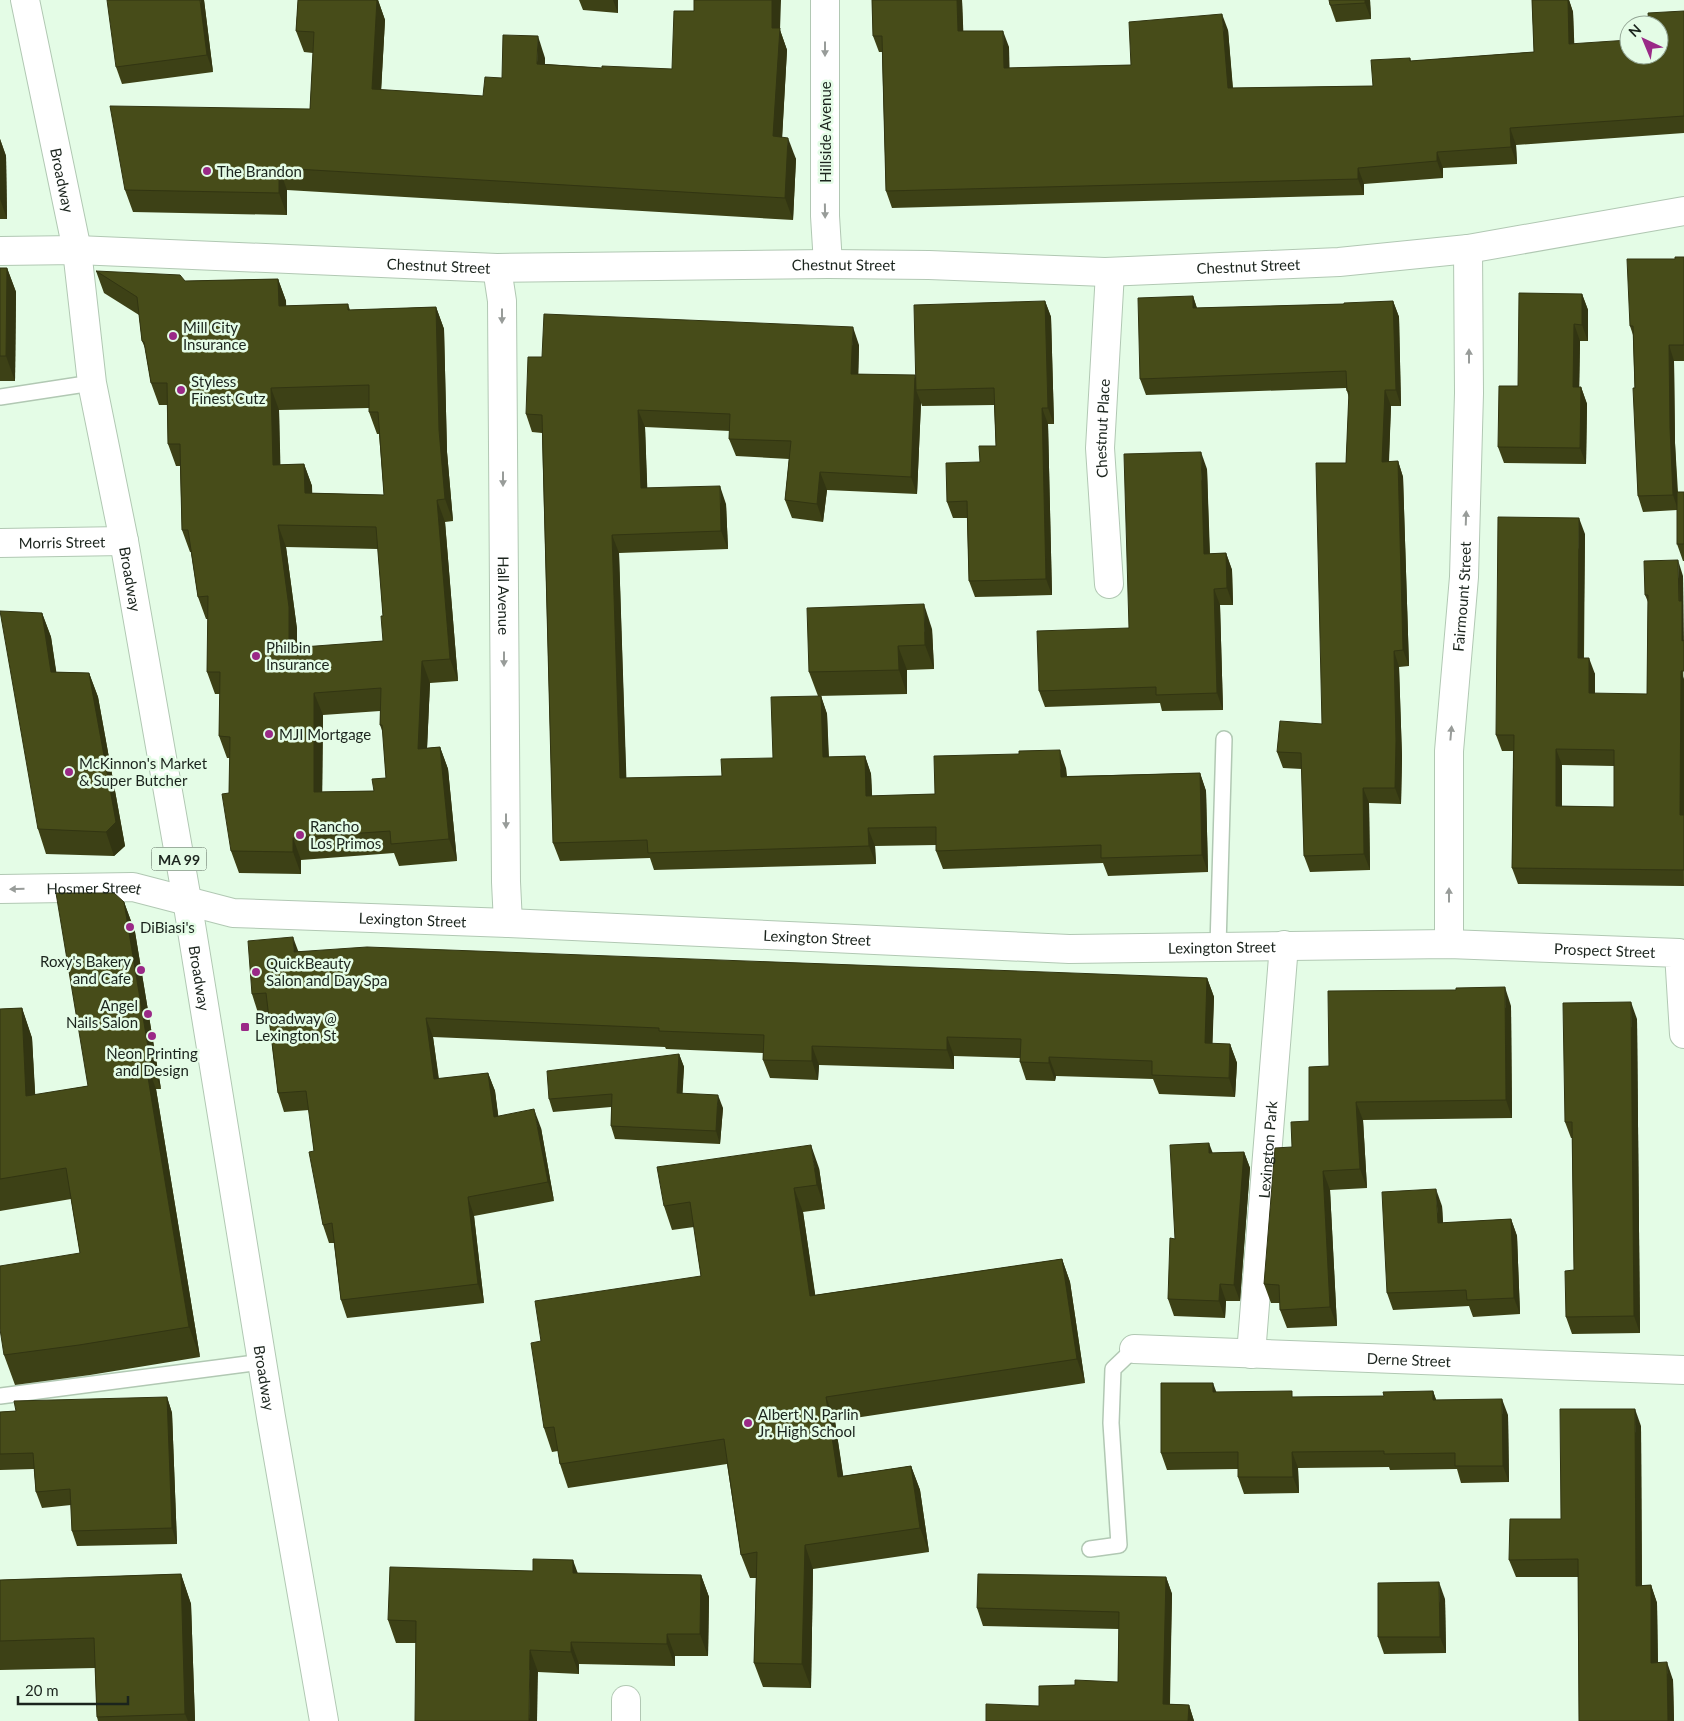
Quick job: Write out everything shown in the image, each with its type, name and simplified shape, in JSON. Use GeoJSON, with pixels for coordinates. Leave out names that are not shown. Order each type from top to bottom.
{"type":"FeatureCollection","features":[{"type":"Feature","properties":{"kind":"street","name":"Broadway"},"geometry":{"type":"LineString","coordinates":[[25,0],[77,250],[92,383],[124,542],[187,900],[262,1362],[324,1721]]}},
{"type":"Feature","properties":{"kind":"street","name":"Hillside Avenue"},"geometry":{"type":"LineString","coordinates":[[825,0],[825,216],[828,264]]}},
{"type":"Feature","properties":{"kind":"street","name":"Chestnut Street"},"geometry":{"type":"LineString","coordinates":[[0,251],[77,250],[497,268],[828,264],[929,265],[1110,272],[1339,262],[1468,249],[1684,211]]}},
{"type":"Feature","properties":{"kind":"street","name":"Fairmount Street"},"geometry":{"type":"LineString","coordinates":[[1449,944],[1449,751],[1464,577],[1469,412],[1468,249]]}},
{"type":"Feature","properties":{"kind":"street","name":"Hall Avenue"},"geometry":{"type":"LineString","coordinates":[[497,268],[502,301],[506,882],[508,923]]}},
{"type":"Feature","properties":{"kind":"street","name":"Chestnut Place"},"geometry":{"type":"LineString","coordinates":[[1109,584],[1100,448],[1110,272]]}},
{"type":"Feature","properties":{"kind":"street","name":"Morris Street"},"geometry":{"type":"LineString","coordinates":[[0,543],[124,542]]}},
{"type":"Feature","properties":{"kind":"street","name":"Hosmer Street"},"geometry":{"type":"LineString","coordinates":[[0,889],[133,887],[187,900]]}},
{"type":"Feature","properties":{"kind":"street","name":"Lexington Street"},"geometry":{"type":"LineString","coordinates":[[187,900],[233,913],[508,923],[1069,949],[1449,944]]}},
{"type":"Feature","properties":{"kind":"street","name":"Prospect Street"},"geometry":{"type":"LineString","coordinates":[[1449,944],[1679,953],[1684,1034]]}},
{"type":"Feature","properties":{"kind":"street","name":"Lexington Park"},"geometry":{"type":"LineString","coordinates":[[1250,1354],[1284,945]]}},
{"type":"Feature","properties":{"kind":"street","name":"Derne Street"},"geometry":{"type":"LineString","coordinates":[[1134,1349],[1684,1370]]}},
{"type":"Feature","properties":{"kind":"lane"},"geometry":{"type":"LineString","coordinates":[[0,397],[92,383]]}},
{"type":"Feature","properties":{"kind":"lane"},"geometry":{"type":"LineString","coordinates":[[1218,946],[1224,740]]}},
{"type":"Feature","properties":{"kind":"lane"},"geometry":{"type":"LineString","coordinates":[[1090,1548],[1119,1545],[1111,1423],[1113,1369],[1134,1349]]}},
{"type":"Feature","properties":{"kind":"lane"},"geometry":{"type":"LineString","coordinates":[[0,1396],[262,1362]]}},
{"type":"Feature","properties":{"kind":"building"},"geometry":{"type":"Polygon","coordinates":[[[107,0],[200,0],[207,55],[116,67],[107,0]]]}},
{"type":"Feature","properties":{"kind":"building"},"geometry":{"type":"Polygon","coordinates":[[[298,0],[377,0],[372,89],[483,96],[485,77],[502,78],[503,35],[538,36],[537,64],[602,68],[602,66],[672,69],[674,11],[694,11],[694,0],[772,0],[772,28],[780,28],[773,136],[788,138],[785,198],[279,168],[279,193],[125,190],[110,106],[310,109],[314,32],[296,31],[298,0]]]}},
{"type":"Feature","properties":{"kind":"building"},"geometry":{"type":"Polygon","coordinates":[[[872,0],[957,0],[958,31],[1003,31],[1004,68],[1131,65],[1129,22],[1222,14],[1228,88],[1373,86],[1371,60],[1410,58],[1410,61],[1534,52],[1532,0],[1568,0],[1569,44],[1619,41],[1619,65],[1669,65],[1669,15],[1648,15],[1648,13],[1684,11],[1684,116],[1510,128],[1511,147],[1437,152],[1437,161],[1358,168],[1358,179],[886,191],[882,36],[873,36],[872,0]]]}},
{"type":"Feature","properties":{"kind":"building"},"geometry":{"type":"Polygon","coordinates":[[[1329,0],[1365,0],[1365,3],[1330,5],[1329,0]]]}},
{"type":"Feature","properties":{"kind":"building"},"geometry":{"type":"Polygon","coordinates":[[[1675,257],[1684,257],[1684,345],[1669,345],[1673,495],[1638,496],[1633,388],[1635,388],[1633,326],[1630,326],[1627,259],[1675,259],[1675,257]]]}},
{"type":"Feature","properties":{"kind":"building"},"geometry":{"type":"Polygon","coordinates":[[[0,268],[7,268],[6,356],[0,356],[0,268]]]}},
{"type":"Feature","properties":{"kind":"building"},"geometry":{"type":"Polygon","coordinates":[[[96,271],[180,275],[185,281],[278,279],[279,306],[348,304],[348,310],[436,307],[439,430],[445,499],[437,500],[450,659],[422,661],[418,749],[440,747],[449,839],[391,844],[390,831],[293,838],[293,852],[231,851],[222,794],[229,793],[230,737],[219,736],[220,672],[207,672],[208,596],[198,597],[188,530],[182,530],[180,444],[168,444],[167,383],[151,383],[144,342],[142,341],[137,297],[96,271]],[[369,385],[271,388],[273,465],[304,464],[305,493],[384,495],[378,412],[369,412],[369,385]],[[278,525],[289,607],[289,648],[383,641],[381,616],[383,616],[376,527],[278,525]],[[381,688],[314,693],[314,792],[374,791],[372,779],[386,778],[382,725],[380,725],[381,688]]]}},
{"type":"Feature","properties":{"kind":"building"},"geometry":{"type":"Polygon","coordinates":[[[1519,293],[1582,294],[1582,325],[1574,324],[1573,387],[1581,387],[1580,448],[1498,447],[1499,386],[1518,386],[1519,293]]]}},
{"type":"Feature","properties":{"kind":"building"},"geometry":{"type":"Polygon","coordinates":[[[1193,296],[1193,308],[1393,301],[1396,390],[1385,390],[1382,462],[1398,461],[1403,650],[1394,651],[1395,788],[1363,788],[1364,854],[1304,856],[1301,753],[1277,752],[1280,721],[1322,724],[1316,463],[1346,463],[1349,391],[1347,391],[1346,371],[1140,379],[1138,298],[1193,296]]]}},
{"type":"Feature","properties":{"kind":"building"},"geometry":{"type":"Polygon","coordinates":[[[1045,301],[1048,408],[1042,408],[1046,579],[969,581],[967,501],[947,502],[946,463],[980,462],[979,446],[996,446],[994,388],[916,390],[914,305],[1045,301]]]}},
{"type":"Feature","properties":{"kind":"building"},"geometry":{"type":"Polygon","coordinates":[[[544,314],[853,327],[851,374],[915,375],[911,477],[820,472],[817,504],[785,500],[791,441],[729,439],[730,414],[638,410],[641,488],[720,486],[721,531],[612,535],[620,778],[722,776],[721,759],[773,758],[771,697],[821,696],[823,757],[865,756],[866,796],[935,794],[934,756],[1019,754],[1019,751],[1060,750],[1061,777],[1200,773],[1202,855],[1101,858],[1101,845],[936,851],[936,827],[868,828],[869,846],[648,853],[647,840],[553,843],[542,415],[526,414],[528,357],[542,357],[544,314]]]}},
{"type":"Feature","properties":{"kind":"building"},"geometry":{"type":"Polygon","coordinates":[[[1201,452],[1204,554],[1226,553],[1227,588],[1214,589],[1217,693],[1156,695],[1156,687],[1039,691],[1037,631],[1129,628],[1124,454],[1201,452]]]}},
{"type":"Feature","properties":{"kind":"building"},"geometry":{"type":"Polygon","coordinates":[[[1677,492],[1684,492],[1684,544],[1677,544],[1677,492]]]}},
{"type":"Feature","properties":{"kind":"building"},"geometry":{"type":"Polygon","coordinates":[[[1498,517],[1579,518],[1578,658],[1589,658],[1589,693],[1647,694],[1648,595],[1645,595],[1644,561],[1678,560],[1679,601],[1682,601],[1682,641],[1684,640],[1684,671],[1681,671],[1680,815],[1684,815],[1684,870],[1512,868],[1514,735],[1496,735],[1498,517]],[[1556,749],[1556,806],[1614,807],[1614,750],[1556,749]]]}},
{"type":"Feature","properties":{"kind":"building"},"geometry":{"type":"Polygon","coordinates":[[[924,604],[925,645],[898,646],[899,670],[809,672],[807,608],[924,604]]]}},
{"type":"Feature","properties":{"kind":"building"},"geometry":{"type":"Polygon","coordinates":[[[0,611],[42,613],[51,672],[89,673],[116,822],[106,832],[38,829],[0,611]]]}},
{"type":"Feature","properties":{"kind":"building"},"geometry":{"type":"Polygon","coordinates":[[[56,893],[114,893],[124,902],[150,1059],[145,1059],[189,1327],[4,1355],[0,1329],[0,1266],[80,1253],[66,1168],[0,1179],[0,1009],[22,1008],[26,1096],[88,1086],[56,893]]]}},
{"type":"Feature","properties":{"kind":"building"},"geometry":{"type":"Polygon","coordinates":[[[293,937],[294,952],[367,947],[1207,978],[1205,1043],[1230,1044],[1229,1078],[1152,1075],[1152,1061],[1049,1057],[1049,1063],[1020,1062],[1021,1039],[947,1037],[947,1050],[812,1046],[812,1061],[763,1060],[764,1035],[659,1031],[659,1028],[426,1018],[434,1079],[488,1073],[494,1117],[534,1109],[548,1182],[468,1197],[478,1284],[341,1300],[332,1223],[323,1225],[309,1152],[314,1151],[306,1091],[278,1093],[266,993],[252,994],[248,941],[293,937]]]}},
{"type":"Feature","properties":{"kind":"building"},"geometry":{"type":"Polygon","coordinates":[[[1505,987],[1506,1100],[1356,1102],[1360,1169],[1323,1171],[1330,1307],[1280,1310],[1279,1285],[1264,1284],[1275,1148],[1292,1147],[1291,1122],[1309,1121],[1309,1067],[1329,1066],[1328,991],[1456,990],[1456,988],[1505,987]]]}},
{"type":"Feature","properties":{"kind":"building"},"geometry":{"type":"Polygon","coordinates":[[[1631,1002],[1634,1316],[1566,1317],[1565,1271],[1574,1270],[1572,1122],[1565,1122],[1563,1003],[1631,1002]]]}},
{"type":"Feature","properties":{"kind":"building"},"geometry":{"type":"Polygon","coordinates":[[[679,1054],[677,1093],[718,1095],[716,1131],[611,1126],[612,1094],[549,1099],[547,1071],[679,1054]]]}},
{"type":"Feature","properties":{"kind":"building"},"geometry":{"type":"Polygon","coordinates":[[[1209,1143],[1209,1153],[1244,1152],[1234,1285],[1220,1284],[1219,1301],[1168,1299],[1170,1238],[1175,1239],[1170,1145],[1209,1143]]]}},
{"type":"Feature","properties":{"kind":"building"},"geometry":{"type":"Polygon","coordinates":[[[811,1145],[817,1185],[794,1188],[810,1296],[1062,1259],[1077,1359],[826,1397],[838,1477],[911,1466],[920,1528],[805,1545],[802,1664],[754,1663],[757,1552],[741,1555],[724,1439],[560,1464],[554,1427],[544,1428],[531,1343],[541,1341],[535,1301],[701,1276],[690,1202],[664,1206],[657,1167],[811,1145]]]}},
{"type":"Feature","properties":{"kind":"building"},"geometry":{"type":"Polygon","coordinates":[[[1436,1189],[1438,1223],[1511,1219],[1514,1298],[1467,1300],[1466,1290],[1387,1293],[1382,1192],[1436,1189]]]}},
{"type":"Feature","properties":{"kind":"building"},"geometry":{"type":"Polygon","coordinates":[[[1161,1383],[1213,1383],[1213,1392],[1292,1391],[1292,1397],[1384,1396],[1383,1392],[1433,1391],[1433,1400],[1502,1399],[1503,1466],[1455,1466],[1455,1453],[1384,1454],[1384,1451],[1292,1452],[1293,1477],[1238,1477],[1238,1452],[1161,1453],[1161,1383]]]}},
{"type":"Feature","properties":{"kind":"building"},"geometry":{"type":"Polygon","coordinates":[[[167,1397],[172,1528],[72,1531],[70,1489],[36,1492],[33,1453],[0,1454],[0,1412],[16,1411],[14,1401],[167,1397]]]}},
{"type":"Feature","properties":{"kind":"building"},"geometry":{"type":"Polygon","coordinates":[[[1560,1409],[1635,1409],[1636,1586],[1651,1585],[1651,1663],[1667,1662],[1668,1721],[1579,1721],[1578,1559],[1509,1560],[1510,1519],[1561,1519],[1560,1409]]]}},
{"type":"Feature","properties":{"kind":"building"},"geometry":{"type":"Polygon","coordinates":[[[533,1559],[573,1560],[573,1573],[701,1575],[700,1634],[667,1634],[667,1644],[571,1642],[571,1652],[530,1650],[529,1721],[415,1721],[416,1621],[388,1620],[390,1567],[533,1571],[533,1559]]]}},
{"type":"Feature","properties":{"kind":"building"},"geometry":{"type":"Polygon","coordinates":[[[181,1574],[185,1714],[97,1717],[94,1638],[0,1641],[0,1580],[181,1574]]]}},
{"type":"Feature","properties":{"kind":"building"},"geometry":{"type":"Polygon","coordinates":[[[978,1574],[1166,1577],[1163,1704],[1189,1705],[1188,1721],[986,1721],[986,1704],[1039,1706],[1039,1686],[1075,1685],[1075,1680],[1118,1682],[1119,1612],[977,1608],[978,1574]]]}},
{"type":"Feature","properties":{"kind":"building"},"geometry":{"type":"Polygon","coordinates":[[[1439,1582],[1440,1637],[1378,1637],[1378,1583],[1439,1582]]]}},
{"type":"Feature","properties":{"kind":"place","name":"The Brandon"},"geometry":{"type":"Point","coordinates":[207,171]}},
{"type":"Feature","properties":{"kind":"place","name":"Mill City Insurance"},"geometry":{"type":"Point","coordinates":[173,336]}},
{"type":"Feature","properties":{"kind":"place","name":"Styless Finest Cutz"},"geometry":{"type":"Point","coordinates":[181,390]}},
{"type":"Feature","properties":{"kind":"place","name":"Philbin Insurance"},"geometry":{"type":"Point","coordinates":[256,656]}},
{"type":"Feature","properties":{"kind":"place","name":"MJI Mortgage"},"geometry":{"type":"Point","coordinates":[269,734]}},
{"type":"Feature","properties":{"kind":"place","name":"McKinnon's Market & Super Butcher"},"geometry":{"type":"Point","coordinates":[69,772]}},
{"type":"Feature","properties":{"kind":"place","name":"Rancho Los Primos"},"geometry":{"type":"Point","coordinates":[300,835]}},
{"type":"Feature","properties":{"kind":"place","name":"DiBiasi's"},"geometry":{"type":"Point","coordinates":[130,927]}},
{"type":"Feature","properties":{"kind":"place","name":"Roxy's Bakery and Cafe"},"geometry":{"type":"Point","coordinates":[141,970]}},
{"type":"Feature","properties":{"kind":"place","name":"QuickBeauty Salon and Day Spa"},"geometry":{"type":"Point","coordinates":[256,972]}},
{"type":"Feature","properties":{"kind":"place","name":"Angel Nails Salon"},"geometry":{"type":"Point","coordinates":[148,1014]}},
{"type":"Feature","properties":{"kind":"place","name":"Broadway @ Lexington St"},"geometry":{"type":"Point","coordinates":[245,1027]}},
{"type":"Feature","properties":{"kind":"place","name":"Neon Printing and Design"},"geometry":{"type":"Point","coordinates":[152,1036]}},
{"type":"Feature","properties":{"kind":"place","name":"Albert N. Parlin Jr. High School"},"geometry":{"type":"Point","coordinates":[748,1423]}}]}
